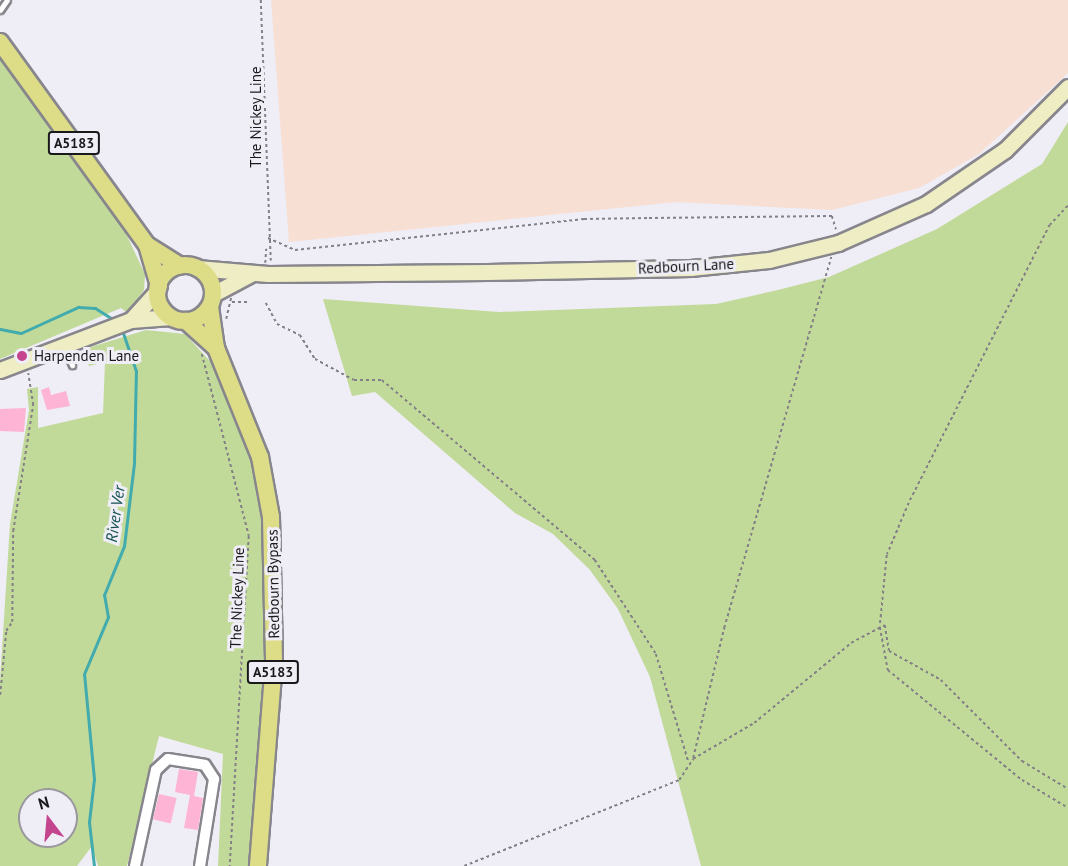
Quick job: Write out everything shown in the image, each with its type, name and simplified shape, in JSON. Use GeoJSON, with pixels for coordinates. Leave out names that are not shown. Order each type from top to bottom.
{"type":"FeatureCollection","features":[{"type":"Feature","properties":{"kind":"main road","name":"A5183"},"geometry":{"type":"LineString","coordinates":[[0,42],[147,245],[158,288]]}},
{"type":"Feature","properties":{"kind":"main road","name":"Redbourn Lane"},"geometry":{"type":"LineString","coordinates":[[197,268],[251,274],[691,268],[769,260],[839,243],[894,221],[959,184],[1005,150],[1068,87]]}},
{"type":"Feature","properties":{"kind":"main road","name":"A5183"},"geometry":{"type":"LineString","coordinates":[[147,245],[180,266]]}},
{"type":"Feature","properties":{"kind":"main road"},"geometry":{"type":"LineString","coordinates":[[0,370],[120,325],[178,319],[212,301],[209,278],[197,268],[180,266],[120,325]]}},
{"type":"Feature","properties":{"kind":"main road","name":"Redbourn Lane"},"geometry":{"type":"LineString","coordinates":[[212,301],[251,274]]}},
{"type":"Feature","properties":{"kind":"main road"},"geometry":{"type":"LineString","coordinates":[[158,288],[162,308],[178,319]]}},
{"type":"Feature","properties":{"kind":"main road","name":"Redbourn Bypass"},"geometry":{"type":"LineString","coordinates":[[207,346],[212,301]]}},
{"type":"Feature","properties":{"kind":"main road","name":"Redbourn Bypass"},"geometry":{"type":"LineString","coordinates":[[178,319],[207,346],[250,425],[271,517],[274,662],[258,866]]}},
{"type":"Feature","properties":{"kind":"street"},"geometry":{"type":"LineString","coordinates":[[135,866],[156,770],[168,759],[205,765],[214,779],[200,866]]}},
{"type":"Feature","properties":{"kind":"lane"},"geometry":{"type":"LineString","coordinates":[[0,10],[7,0]]}},
{"type":"Feature","properties":{"kind":"lane"},"geometry":{"type":"LineString","coordinates":[[63,346],[72,365]]}},
{"type":"Feature","properties":{"kind":"path","name":"The Nickey Line"},"geometry":{"type":"LineString","coordinates":[[261,0],[267,238],[265,258]]}},
{"type":"Feature","properties":{"kind":"path"},"geometry":{"type":"LineString","coordinates":[[1068,206],[1050,225],[909,503],[887,555],[880,627],[888,670],[1022,780],[1068,808]]}},
{"type":"Feature","properties":{"kind":"path"},"geometry":{"type":"LineString","coordinates":[[267,238],[295,250],[584,219],[832,216],[839,243],[827,266],[829,277],[724,628],[693,759]]}},
{"type":"Feature","properties":{"kind":"path","name":"The Nickey Line"},"geometry":{"type":"LineString","coordinates":[[266,250],[272,260],[267,272]]}},
{"type":"Feature","properties":{"kind":"path"},"geometry":{"type":"LineString","coordinates":[[231,302],[249,302]]}},
{"type":"Feature","properties":{"kind":"path"},"geometry":{"type":"LineString","coordinates":[[266,303],[277,324],[300,335],[315,359],[354,380],[382,380],[595,560],[656,654],[689,763]]}},
{"type":"Feature","properties":{"kind":"path","name":"The Nickey Line"},"geometry":{"type":"LineString","coordinates":[[207,346],[249,536],[230,866]]}},
{"type":"Feature","properties":{"kind":"path"},"geometry":{"type":"LineString","coordinates":[[0,695],[6,632],[12,622],[13,531],[33,405],[24,360]]}},
{"type":"Feature","properties":{"kind":"path"},"geometry":{"type":"LineString","coordinates":[[464,866],[679,780],[693,759],[754,723],[885,625],[889,651],[940,680],[1022,761],[1068,789]]}},
{"type":"Feature","properties":{"kind":"shaded area"},"geometry":{"type":"Polygon","coordinates":[[[271,0],[1068,0],[1068,73],[979,154],[919,188],[832,210],[676,202],[289,242],[271,0]]]}},
{"type":"Feature","properties":{"kind":"green space"},"geometry":{"type":"Polygon","coordinates":[[[0,53],[119,219],[145,274],[144,290],[127,313],[121,308],[0,359],[0,53]]]}},
{"type":"Feature","properties":{"kind":"green space"},"geometry":{"type":"Polygon","coordinates":[[[1068,122],[1068,866],[701,866],[650,677],[618,609],[590,570],[553,534],[515,513],[375,392],[352,396],[323,299],[499,312],[716,304],[778,290],[829,277],[937,229],[1042,164],[1068,122]]]}},
{"type":"Feature","properties":{"kind":"green space"},"geometry":{"type":"Polygon","coordinates":[[[146,330],[185,334],[220,372],[251,456],[265,518],[269,626],[251,866],[218,866],[223,754],[159,736],[127,866],[98,866],[92,846],[77,866],[0,866],[0,681],[10,524],[29,410],[27,389],[38,387],[38,428],[103,413],[105,362],[89,366],[84,349],[146,330]]]}},
{"type":"Feature","properties":{"kind":"building"},"geometry":{"type":"Polygon","coordinates":[[[49,387],[51,395],[66,391],[70,406],[47,410],[41,390],[49,387]]]}},
{"type":"Feature","properties":{"kind":"building"},"geometry":{"type":"Polygon","coordinates":[[[26,408],[24,432],[0,431],[0,409],[26,408]]]}},
{"type":"Feature","properties":{"kind":"building"},"geometry":{"type":"Polygon","coordinates":[[[179,769],[198,772],[194,796],[203,798],[198,830],[184,828],[190,795],[175,792],[179,769]]]}},
{"type":"Feature","properties":{"kind":"building"},"geometry":{"type":"Polygon","coordinates":[[[159,794],[177,798],[171,823],[153,819],[159,794]]]}},
{"type":"Feature","properties":{"kind":"waterway","name":"River Ver"},"geometry":{"type":"LineString","coordinates":[[0,329],[21,333],[78,307],[95,308],[114,320]]}},
{"type":"Feature","properties":{"kind":"waterway","name":"River Ver"},"geometry":{"type":"LineString","coordinates":[[94,866],[89,822],[94,779],[84,674],[108,617],[104,595],[124,546],[134,463],[136,371],[122,330]]}},
{"type":"Feature","properties":{"kind":"place","name":"Harpenden Lane"},"geometry":{"type":"Point","coordinates":[22,356]}}]}
